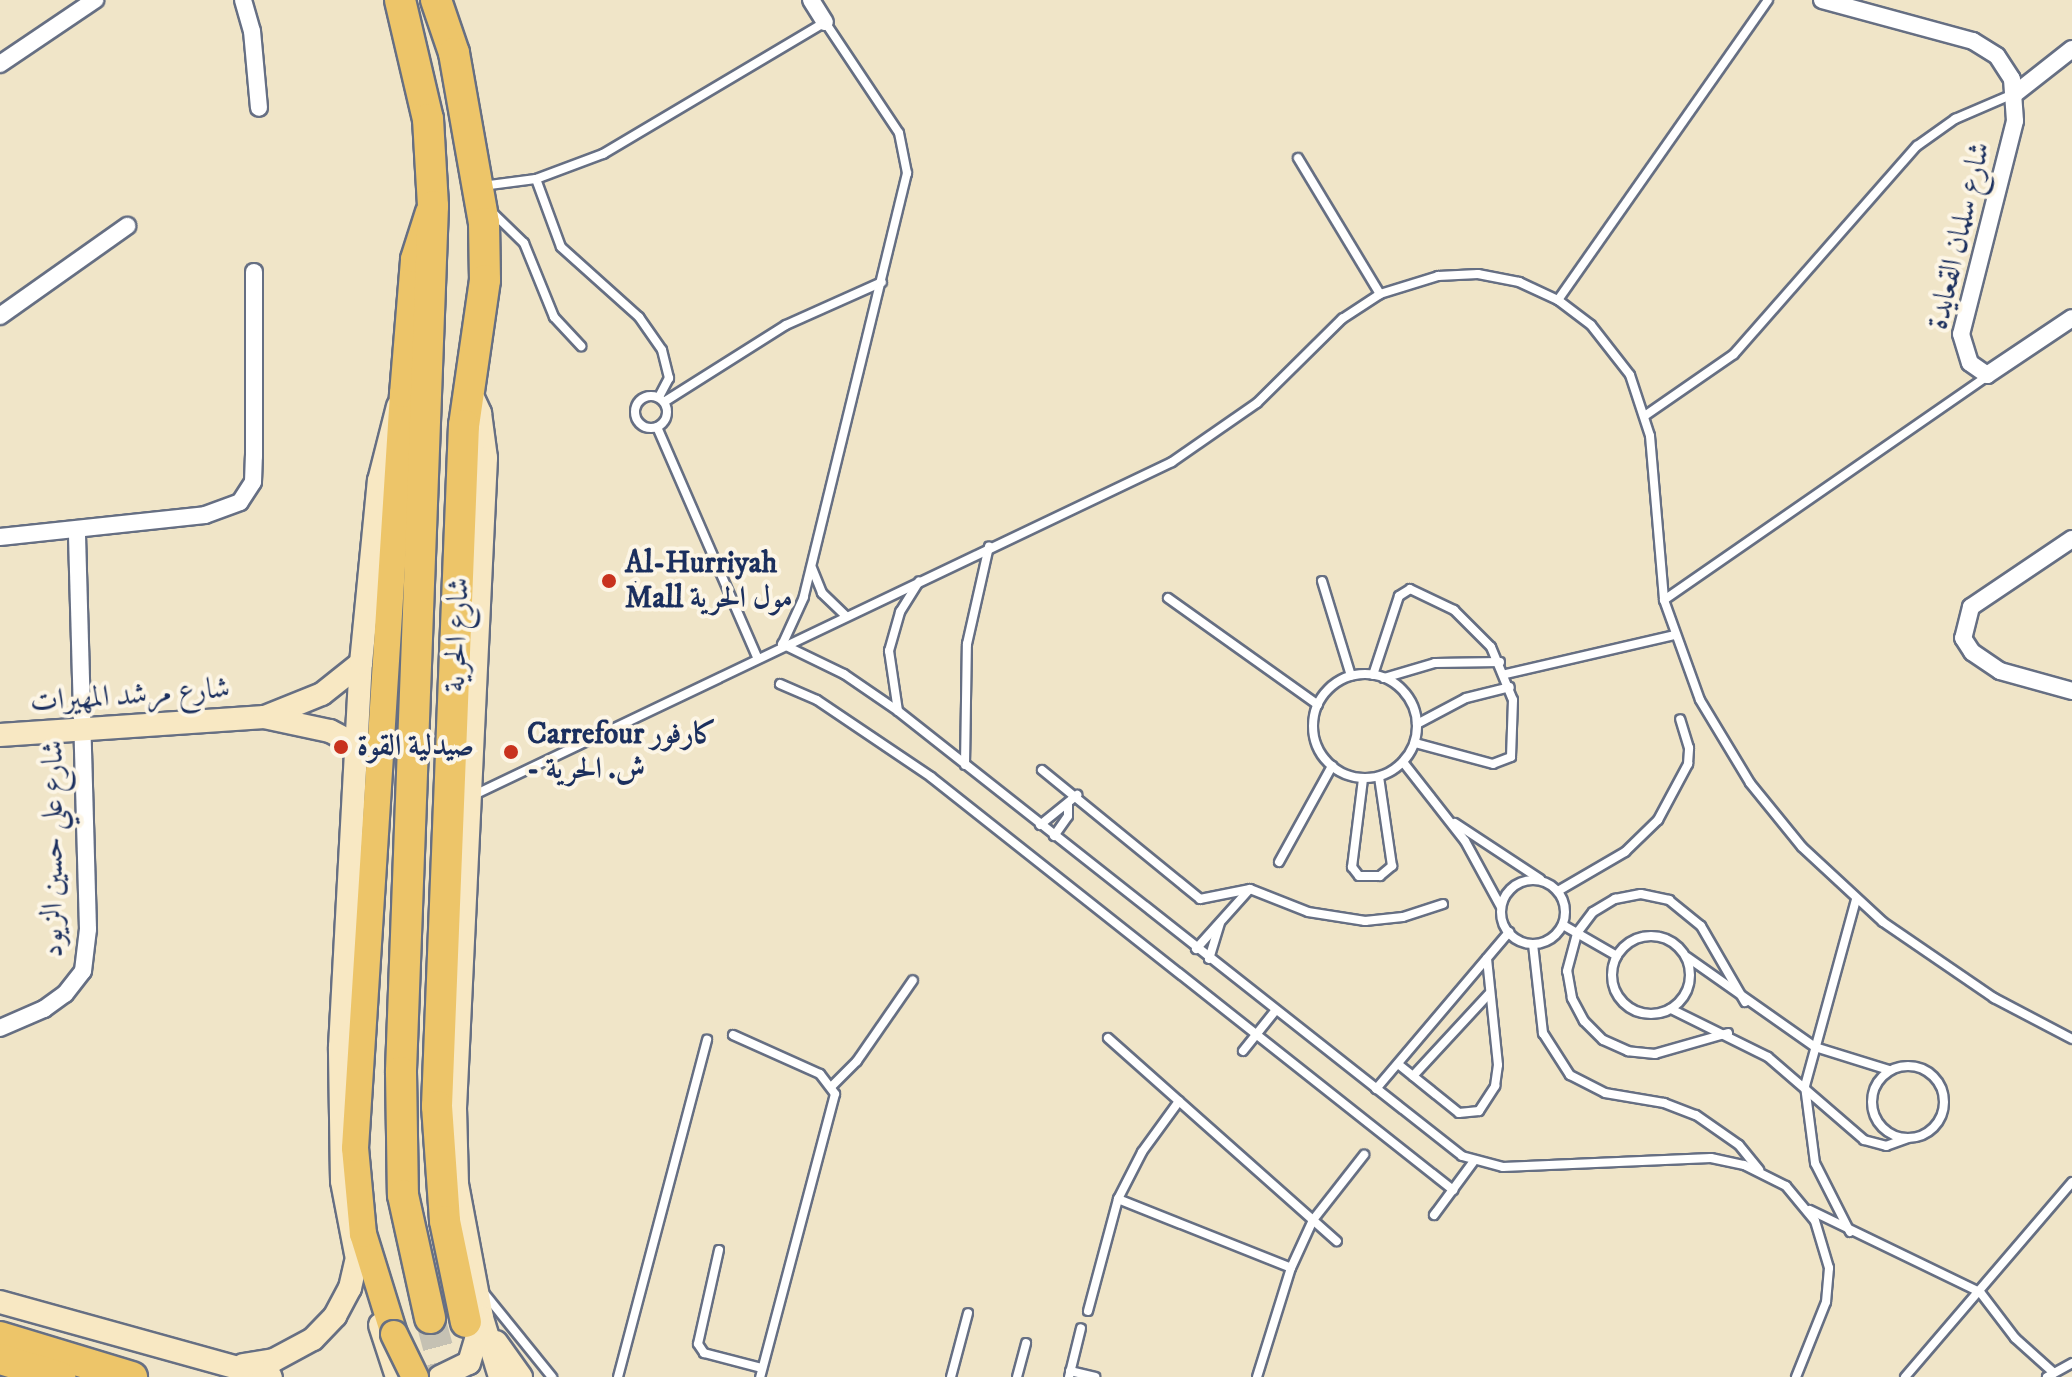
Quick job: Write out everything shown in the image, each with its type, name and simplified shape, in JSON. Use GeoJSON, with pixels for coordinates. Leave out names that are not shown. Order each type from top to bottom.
{"type":"FeatureCollection","features":[{"type":"Feature","properties":{"kind":"highway","name":"شارع الحرية"},"geometry":{"type":"LineString","coordinates":[[400,0],[428,119],[433,206],[401,1072],[403,1195],[430,1318]]}},
{"type":"Feature","properties":{"kind":"highway","name":"شارع الحرية"},"geometry":{"type":"LineString","coordinates":[[440,1],[454,53],[482,196],[485,280],[467,386],[437,1106],[445,1221],[474,1320]]}},
{"type":"Feature","properties":{"kind":"highway"},"geometry":{"type":"LineString","coordinates":[[0,1337],[132,1377]]}},
{"type":"Feature","properties":{"kind":"highway"},"geometry":{"type":"LineString","coordinates":[[0,1359],[60,1377]]}},
{"type":"Feature","properties":{"kind":"main road"},"geometry":{"type":"LineString","coordinates":[[397,1377],[370,1267],[355,1148],[403,394],[416,248],[433,206]]}},
{"type":"Feature","properties":{"kind":"main road"},"geometry":{"type":"LineString","coordinates":[[403,394],[382,457],[361,663],[340,1090],[342,1181],[357,1257],[388,1334],[407,1367],[439,1377],[469,1363],[479,1343],[457,1184],[455,1108],[486,458],[480,413],[467,386]]}},
{"type":"Feature","properties":{"kind":"main road","name":"شارع مرشد المهيرات"},"geometry":{"type":"LineString","coordinates":[[264,717],[322,694],[361,663]]}},
{"type":"Feature","properties":{"kind":"main road","name":"شارع مرشد المهيرات"},"geometry":{"type":"LineString","coordinates":[[0,735],[264,717],[330,731],[358,746]]}},
{"type":"Feature","properties":{"kind":"main road"},"geometry":{"type":"LineString","coordinates":[[229,1365],[274,1360],[313,1339],[335,1316],[350,1288],[357,1257]]}},
{"type":"Feature","properties":{"kind":"main road"},"geometry":{"type":"LineString","coordinates":[[0,1302],[271,1377]]}},
{"type":"Feature","properties":{"kind":"main road"},"geometry":{"type":"LineString","coordinates":[[474,1320],[500,1377]]}},
{"type":"Feature","properties":{"kind":"main road"},"geometry":{"type":"LineString","coordinates":[[474,1320],[521,1377]]}},
{"type":"Feature","properties":{"kind":"main road"},"geometry":{"type":"LineString","coordinates":[[388,1334],[415,1377]]}},
{"type":"Feature","properties":{"kind":"street"},"geometry":{"type":"LineString","coordinates":[[0,64],[95,0]]}},
{"type":"Feature","properties":{"kind":"street"},"geometry":{"type":"LineString","coordinates":[[243,0],[252,31],[259,108]]}},
{"type":"Feature","properties":{"kind":"street"},"geometry":{"type":"LineString","coordinates":[[811,0],[825,22]]}},
{"type":"Feature","properties":{"kind":"street"},"geometry":{"type":"LineString","coordinates":[[1822,0],[1973,41],[2006,67],[2016,93],[2072,49]]}},
{"type":"Feature","properties":{"kind":"street","name":"شارع سلمان القعايدة"},"geometry":{"type":"LineString","coordinates":[[1987,375],[1965,355],[1961,334],[2015,121],[2016,93]]}},
{"type":"Feature","properties":{"kind":"street"},"geometry":{"type":"LineString","coordinates":[[0,316],[127,226]]}},
{"type":"Feature","properties":{"kind":"street"},"geometry":{"type":"LineString","coordinates":[[0,537],[205,515],[240,502],[248,493],[254,456],[254,272]]}},
{"type":"Feature","properties":{"kind":"street"},"geometry":{"type":"LineString","coordinates":[[1987,375],[2070,324]]}},
{"type":"Feature","properties":{"kind":"street","name":"شارع علي حسين الزيود"},"geometry":{"type":"LineString","coordinates":[[0,1028],[44,1009],[65,994],[83,971],[88,929],[77,530]]}},
{"type":"Feature","properties":{"kind":"street"},"geometry":{"type":"LineString","coordinates":[[2072,539],[1988,592],[1963,623],[1963,638],[1985,663],[2072,691]]}},
{"type":"Feature","properties":{"kind":"lane"},"geometry":{"type":"LineString","coordinates":[[1558,300],[1768,0]]}},
{"type":"Feature","properties":{"kind":"lane"},"geometry":{"type":"LineString","coordinates":[[581,346],[554,317],[524,243],[482,196],[603,154],[825,22],[899,133],[908,156],[882,282],[799,613],[782,644]]}},
{"type":"Feature","properties":{"kind":"lane"},"geometry":{"type":"LineString","coordinates":[[1646,415],[1734,354],[1917,146],[1955,119],[2016,93]]}},
{"type":"Feature","properties":{"kind":"lane"},"geometry":{"type":"LineString","coordinates":[[1298,158],[1380,294]]}},
{"type":"Feature","properties":{"kind":"lane"},"geometry":{"type":"LineString","coordinates":[[536,179],[561,247],[639,317],[662,350],[669,378],[662,400],[667,417],[657,427],[643,426],[635,407],[645,396],[662,400],[786,325],[882,282]]}},
{"type":"Feature","properties":{"kind":"lane"},"geometry":{"type":"LineString","coordinates":[[471,796],[782,644],[1142,478],[1201,445],[1266,394],[1342,319],[1380,294],[1438,276],[1478,274],[1519,282],[1558,300],[1591,325],[1619,357],[1646,415],[1664,600],[1700,700],[1750,783],[1802,847],[1856,900],[1952,972],[2072,1039]]}},
{"type":"Feature","properties":{"kind":"lane"},"geometry":{"type":"LineString","coordinates":[[1664,600],[1987,375]]}},
{"type":"Feature","properties":{"kind":"lane"},"geometry":{"type":"LineString","coordinates":[[657,427],[757,657]]}},
{"type":"Feature","properties":{"kind":"lane"},"geometry":{"type":"LineString","coordinates":[[965,765],[967,644],[989,546]]}},
{"type":"Feature","properties":{"kind":"lane"},"geometry":{"type":"LineString","coordinates":[[811,563],[822,593],[845,615]]}},
{"type":"Feature","properties":{"kind":"lane"},"geometry":{"type":"LineString","coordinates":[[898,711],[889,651],[900,612],[922,578]]}},
{"type":"Feature","properties":{"kind":"lane"},"geometry":{"type":"LineString","coordinates":[[1322,581],[1351,676]]}},
{"type":"Feature","properties":{"kind":"lane"},"geometry":{"type":"LineString","coordinates":[[1373,675],[1399,596],[1410,589],[1468,620],[1500,662],[1510,687],[1515,732],[1506,762],[1493,764],[1415,743]]}},
{"type":"Feature","properties":{"kind":"lane"},"geometry":{"type":"LineString","coordinates":[[1168,598],[1318,705]]}},
{"type":"Feature","properties":{"kind":"lane"},"geometry":{"type":"LineString","coordinates":[[1506,674],[1675,635]]}},
{"type":"Feature","properties":{"kind":"lane"},"geometry":{"type":"LineString","coordinates":[[782,644],[844,674],[898,711],[1275,1011],[1474,1161],[1503,1167],[1711,1158],[1760,1171],[1786,1186],[1807,1208],[1850,1232],[1980,1292],[2015,1338],[2050,1375],[2072,1363]]}},
{"type":"Feature","properties":{"kind":"lane"},"geometry":{"type":"LineString","coordinates":[[1384,678],[1435,663],[1500,662]]}},
{"type":"Feature","properties":{"kind":"lane"},"geometry":{"type":"LineString","coordinates":[[1373,675],[1384,678],[1408,696],[1417,724],[1415,743],[1403,762],[1379,777],[1363,779],[1332,766],[1314,738],[1318,705],[1331,687],[1351,676],[1373,675]]}},
{"type":"Feature","properties":{"kind":"lane"},"geometry":{"type":"LineString","coordinates":[[780,684],[817,700],[920,768],[1453,1190]]}},
{"type":"Feature","properties":{"kind":"lane"},"geometry":{"type":"LineString","coordinates":[[1417,724],[1466,698],[1510,687]]}},
{"type":"Feature","properties":{"kind":"lane"},"geometry":{"type":"LineString","coordinates":[[1558,891],[1625,852],[1658,820],[1688,764],[1687,733],[1680,719]]}},
{"type":"Feature","properties":{"kind":"lane"},"geometry":{"type":"LineString","coordinates":[[1403,762],[1451,820],[1502,907],[1509,932],[1533,944],[1551,939],[1563,925],[1565,907],[1558,891],[1451,820]]}},
{"type":"Feature","properties":{"kind":"lane"},"geometry":{"type":"LineString","coordinates":[[1279,862],[1332,766]]}},
{"type":"Feature","properties":{"kind":"lane"},"geometry":{"type":"LineString","coordinates":[[1042,770],[1077,795],[1193,896],[1209,900],[1250,889],[1308,912],[1347,920],[1403,917],[1443,904]]}},
{"type":"Feature","properties":{"kind":"lane"},"geometry":{"type":"LineString","coordinates":[[1363,779],[1352,867],[1359,876],[1380,876],[1392,866],[1379,777]]}},
{"type":"Feature","properties":{"kind":"lane"},"geometry":{"type":"LineString","coordinates":[[1040,825],[1056,808],[1068,804],[1077,795]]}},
{"type":"Feature","properties":{"kind":"lane"},"geometry":{"type":"LineString","coordinates":[[1054,836],[1068,816],[1068,804]]}},
{"type":"Feature","properties":{"kind":"lane"},"geometry":{"type":"LineString","coordinates":[[1502,907],[1516,885],[1542,881]]}},
{"type":"Feature","properties":{"kind":"lane"},"geometry":{"type":"LineString","coordinates":[[1196,949],[1208,930],[1220,924],[1250,889]]}},
{"type":"Feature","properties":{"kind":"lane"},"geometry":{"type":"LineString","coordinates":[[1728,1033],[1655,1054],[1628,1051],[1603,1040],[1584,1021],[1568,985],[1568,958],[1577,933],[1593,912],[1615,899],[1641,894],[1669,900],[1701,926],[1745,1002]]}},
{"type":"Feature","properties":{"kind":"lane"},"geometry":{"type":"LineString","coordinates":[[1850,1232],[1815,1163],[1805,1086],[1856,900]]}},
{"type":"Feature","properties":{"kind":"lane"},"geometry":{"type":"LineString","coordinates":[[1209,959],[1220,924]]}},
{"type":"Feature","properties":{"kind":"lane"},"geometry":{"type":"LineString","coordinates":[[1563,925],[1617,956]]}},
{"type":"Feature","properties":{"kind":"lane"},"geometry":{"type":"LineString","coordinates":[[1376,1089],[1509,932]]}},
{"type":"Feature","properties":{"kind":"lane"},"geometry":{"type":"LineString","coordinates":[[1650,936],[1670,941],[1745,1002],[1815,1047],[1889,1070],[1917,1066],[1933,1076],[1943,1092],[1939,1120],[1926,1133],[1886,1146],[1864,1140],[1805,1086],[1728,1033],[1671,1009],[1642,1013],[1624,1003],[1612,976],[1617,956],[1631,941],[1650,936]]}},
{"type":"Feature","properties":{"kind":"lane"},"geometry":{"type":"LineString","coordinates":[[1533,944],[1543,1033],[1561,1066],[1593,1089],[1664,1103],[1696,1115],[1739,1145],[1760,1171]]}},
{"type":"Feature","properties":{"kind":"lane"},"geometry":{"type":"LineString","coordinates":[[1671,1009],[1689,985],[1684,955]]}},
{"type":"Feature","properties":{"kind":"lane"},"geometry":{"type":"LineString","coordinates":[[1398,1064],[1459,1113],[1479,1111],[1497,1075],[1487,959]]}},
{"type":"Feature","properties":{"kind":"lane"},"geometry":{"type":"LineString","coordinates":[[832,1086],[857,1061],[913,980]]}},
{"type":"Feature","properties":{"kind":"lane"},"geometry":{"type":"LineString","coordinates":[[1413,1076],[1489,994]]}},
{"type":"Feature","properties":{"kind":"lane"},"geometry":{"type":"LineString","coordinates":[[1243,1051],[1275,1011]]}},
{"type":"Feature","properties":{"kind":"lane"},"geometry":{"type":"LineString","coordinates":[[719,1250],[698,1344],[709,1355],[761,1373],[833,1114],[832,1086],[820,1074],[733,1035]]}},
{"type":"Feature","properties":{"kind":"lane"},"geometry":{"type":"LineString","coordinates":[[1108,1038],[1337,1241]]}},
{"type":"Feature","properties":{"kind":"lane"},"geometry":{"type":"LineString","coordinates":[[618,1377],[707,1040]]}},
{"type":"Feature","properties":{"kind":"lane"},"geometry":{"type":"LineString","coordinates":[[1889,1070],[1873,1092],[1873,1111],[1890,1133],[1908,1138]]}},
{"type":"Feature","properties":{"kind":"lane"},"geometry":{"type":"LineString","coordinates":[[1088,1311],[1118,1199],[1142,1152],[1179,1101]]}},
{"type":"Feature","properties":{"kind":"lane"},"geometry":{"type":"LineString","coordinates":[[1257,1377],[1291,1268],[1313,1220],[1364,1155]]}},
{"type":"Feature","properties":{"kind":"lane"},"geometry":{"type":"LineString","coordinates":[[1434,1215],[1474,1161]]}},
{"type":"Feature","properties":{"kind":"lane"},"geometry":{"type":"LineString","coordinates":[[1905,1377],[2072,1182]]}},
{"type":"Feature","properties":{"kind":"lane"},"geometry":{"type":"LineString","coordinates":[[2062,1194],[2072,1201]]}},
{"type":"Feature","properties":{"kind":"lane"},"geometry":{"type":"LineString","coordinates":[[1118,1199],[1291,1268]]}},
{"type":"Feature","properties":{"kind":"lane"},"geometry":{"type":"LineString","coordinates":[[1796,1377],[1829,1286],[1827,1252],[1807,1208]]}},
{"type":"Feature","properties":{"kind":"lane"},"geometry":{"type":"LineString","coordinates":[[472,1276],[552,1377]]}},
{"type":"Feature","properties":{"kind":"lane"},"geometry":{"type":"LineString","coordinates":[[951,1377],[968,1313]]}},
{"type":"Feature","properties":{"kind":"lane"},"geometry":{"type":"LineString","coordinates":[[1081,1328],[1069,1374],[1095,1377]]}},
{"type":"Feature","properties":{"kind":"lane"},"geometry":{"type":"LineString","coordinates":[[1017,1377],[1026,1343]]}},
{"type":"Feature","properties":{"kind":"tunnel"},"geometry":{"type":"LineString","coordinates":[[430,1318],[446,1377]]}},
{"type":"Feature","properties":{"kind":"place","name":"ِAl-Hurriyah Mall مول الحرية"},"geometry":{"type":"Point","coordinates":[609,581]}},
{"type":"Feature","properties":{"kind":"place","name":"صيدلية القوة"},"geometry":{"type":"Point","coordinates":[341,747]}},
{"type":"Feature","properties":{"kind":"place","name":"Carrefour كارفور - ش. الحرية"},"geometry":{"type":"Point","coordinates":[511,752]}}]}
